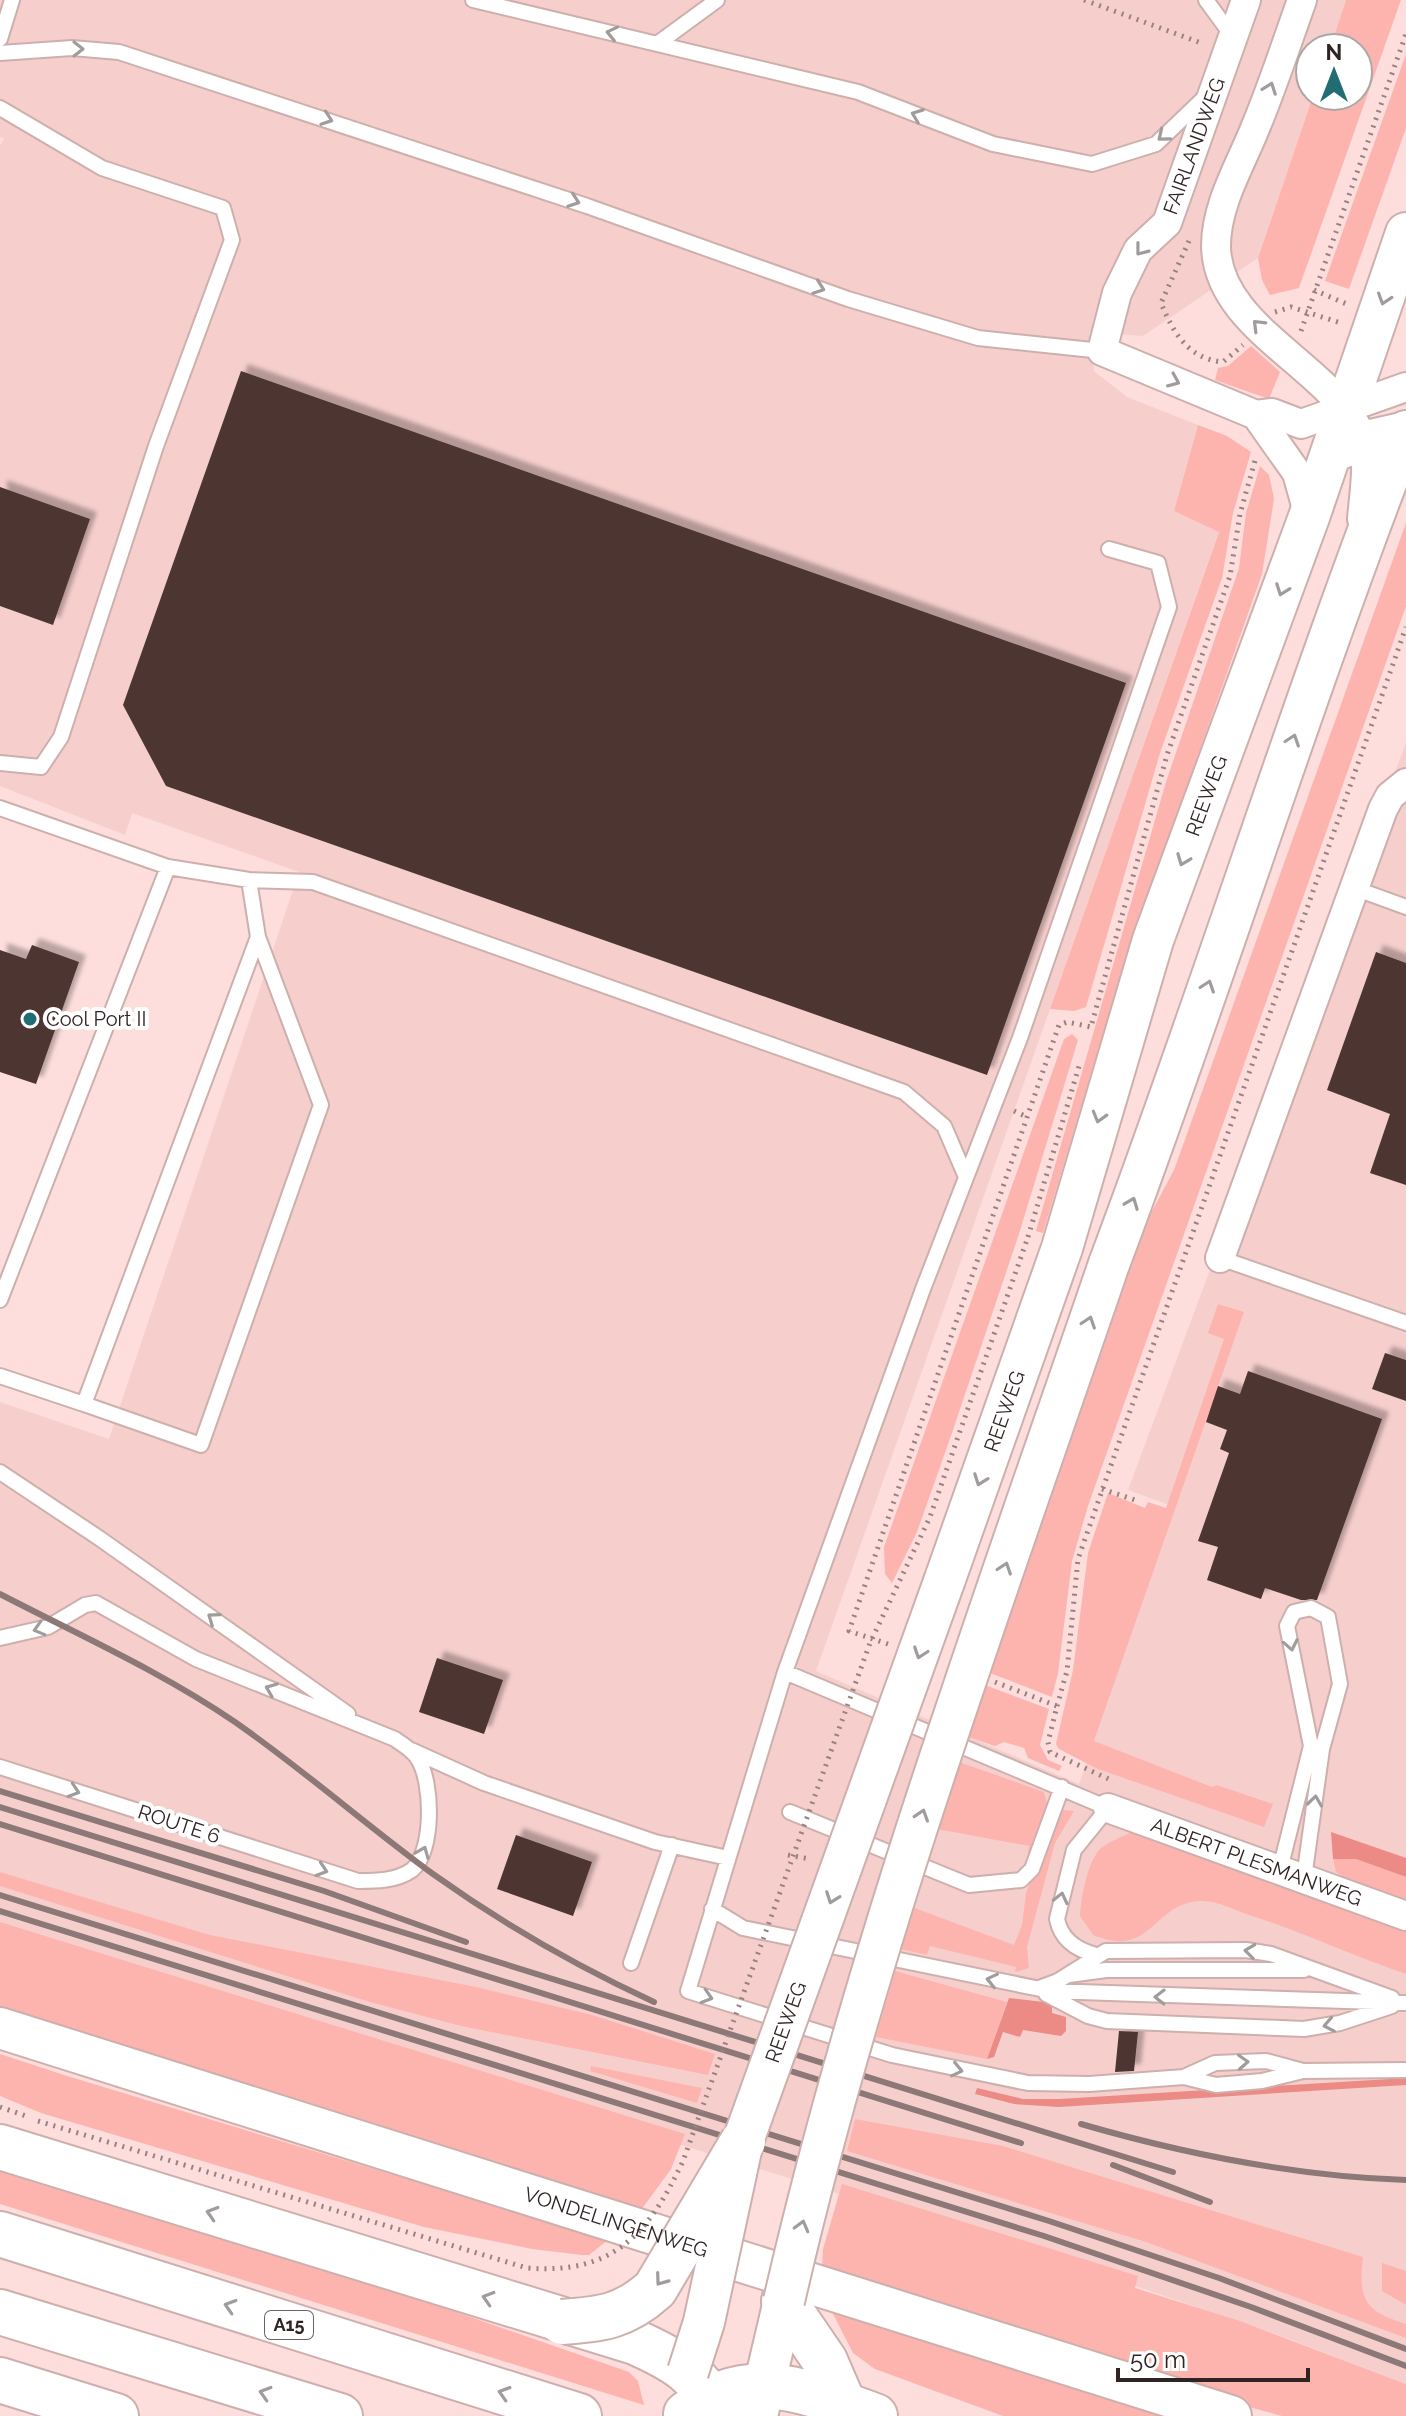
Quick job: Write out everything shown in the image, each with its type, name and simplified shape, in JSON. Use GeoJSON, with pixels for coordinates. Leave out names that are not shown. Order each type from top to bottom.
{"type":"FeatureCollection","features":[{"type":"Feature","properties":{"kind":"highway"},"geometry":{"type":"LineString","coordinates":[[21,2141],[562,2322],[635,2342],[695,2403],[733,2388],[760,2401],[807,2392],[860,2410]]}},
{"type":"Feature","properties":{"kind":"highway"},"geometry":{"type":"LineString","coordinates":[[562,2322],[606,2319],[634,2306],[655,2289],[743,2141]]}},
{"type":"Feature","properties":{"kind":"highway","name":"A15"},"geometry":{"type":"LineString","coordinates":[[0,2234],[579,2416]]}},
{"type":"Feature","properties":{"kind":"highway"},"geometry":{"type":"LineString","coordinates":[[784,2301],[860,2410]]}},
{"type":"Feature","properties":{"kind":"highway"},"geometry":{"type":"LineString","coordinates":[[0,2312],[340,2416]]}},
{"type":"Feature","properties":{"kind":"highway"},"geometry":{"type":"LineString","coordinates":[[0,2380],[116,2416]]}},
{"type":"Feature","properties":{"kind":"main road","name":"REEWEG"},"geometry":{"type":"LineString","coordinates":[[695,2403],[704,2322],[743,2141],[902,1706],[1045,1242],[1309,517],[1346,436],[1361,366],[1406,233]]}},
{"type":"Feature","properties":{"kind":"main road","name":"REEWEG"},"geometry":{"type":"LineString","coordinates":[[760,2401],[817,2171],[902,1879],[1109,1264],[1380,515],[1406,430]]}},
{"type":"Feature","properties":{"kind":"main road","name":"VONDELINGENWEG"},"geometry":{"type":"LineString","coordinates":[[0,2028],[1231,2416]]}},
{"type":"Feature","properties":{"kind":"street","name":"FAIRLANDWEG"},"geometry":{"type":"LineString","coordinates":[[1102,351],[1117,293],[1138,250],[1167,223],[1246,0]]}},
{"type":"Feature","properties":{"kind":"street"},"geometry":{"type":"LineString","coordinates":[[1302,0],[1226,196],[1216,247],[1219,267],[1235,300],[1315,378],[1346,436]]}},
{"type":"Feature","properties":{"kind":"street"},"geometry":{"type":"LineString","coordinates":[[1102,351],[1261,422],[1297,473],[1309,517]]}},
{"type":"Feature","properties":{"kind":"street"},"geometry":{"type":"LineString","coordinates":[[1315,378],[1346,374],[1361,366]]}},
{"type":"Feature","properties":{"kind":"street"},"geometry":{"type":"LineString","coordinates":[[1346,436],[1406,387]]}},
{"type":"Feature","properties":{"kind":"street"},"geometry":{"type":"LineString","coordinates":[[1261,422],[1272,413],[1346,436],[1406,430]]}},
{"type":"Feature","properties":{"kind":"street","name":"REEWEG"},"geometry":{"type":"LineString","coordinates":[[1346,436],[1366,474],[1380,515]]}},
{"type":"Feature","properties":{"kind":"street"},"geometry":{"type":"LineString","coordinates":[[1220,1258],[1354,888],[1398,790]]}},
{"type":"Feature","properties":{"kind":"street","name":"ALBERT PLESMANWEG"},"geometry":{"type":"LineString","coordinates":[[1108,1808],[1406,1916]]}},
{"type":"Feature","properties":{"kind":"lane"},"geometry":{"type":"LineString","coordinates":[[0,39],[12,0]]}},
{"type":"Feature","properties":{"kind":"lane"},"geometry":{"type":"LineString","coordinates":[[473,0],[858,92],[993,144],[1092,164],[1156,144],[1218,81]]}},
{"type":"Feature","properties":{"kind":"lane"},"geometry":{"type":"LineString","coordinates":[[657,44],[717,0]]}},
{"type":"Feature","properties":{"kind":"lane"},"geometry":{"type":"LineString","coordinates":[[1206,0],[1233,37]]}},
{"type":"Feature","properties":{"kind":"lane"},"geometry":{"type":"LineString","coordinates":[[0,53],[72,48],[119,52],[587,206],[848,299],[978,338],[1102,351]]}},
{"type":"Feature","properties":{"kind":"lane"},"geometry":{"type":"LineString","coordinates":[[0,108],[102,168],[223,208],[232,240],[156,446],[61,737],[41,767],[0,763]]}},
{"type":"Feature","properties":{"kind":"lane"},"geometry":{"type":"LineString","coordinates":[[1109,549],[1158,563],[1169,607],[1020,1038],[785,1672],[688,1991],[892,2055],[998,2079],[1061,2085],[1184,2077],[1216,2085],[1262,2081],[1303,2071],[1406,2070]]}},
{"type":"Feature","properties":{"kind":"lane"},"geometry":{"type":"LineString","coordinates":[[0,808],[168,867],[249,880],[313,882],[904,1092],[944,1126],[966,1177]]}},
{"type":"Feature","properties":{"kind":"lane"},"geometry":{"type":"LineString","coordinates":[[0,1300],[168,867]]}},
{"type":"Feature","properties":{"kind":"lane"},"geometry":{"type":"LineString","coordinates":[[0,1376],[201,1445],[321,1105],[258,937],[249,880]]}},
{"type":"Feature","properties":{"kind":"lane"},"geometry":{"type":"LineString","coordinates":[[1354,888],[1406,907]]}},
{"type":"Feature","properties":{"kind":"lane"},"geometry":{"type":"LineString","coordinates":[[84,1404],[258,937]]}},
{"type":"Feature","properties":{"kind":"lane"},"geometry":{"type":"LineString","coordinates":[[1220,1258],[1406,1323]]}},
{"type":"Feature","properties":{"kind":"lane"},"geometry":{"type":"LineString","coordinates":[[0,1472],[368,1728]]}},
{"type":"Feature","properties":{"kind":"lane"},"geometry":{"type":"LineString","coordinates":[[0,1638],[48,1627],[85,1605],[96,1603],[196,1659],[368,1728],[484,1783],[655,1842],[728,1858]]}},
{"type":"Feature","properties":{"kind":"lane"},"geometry":{"type":"LineString","coordinates":[[1311,1608],[1328,1617],[1340,1684],[1292,1874],[1311,1746],[1287,1626],[1294,1612],[1311,1608]]}},
{"type":"Feature","properties":{"kind":"lane"},"geometry":{"type":"LineString","coordinates":[[785,1672],[1108,1808],[1074,1850],[1057,1919],[1059,1928],[1073,1946],[1096,1955]]}},
{"type":"Feature","properties":{"kind":"lane","name":"ROUTE 6"},"geometry":{"type":"LineString","coordinates":[[0,1767],[358,1881],[401,1876],[412,1870],[426,1852],[427,1783],[419,1760],[411,1750]]}},
{"type":"Feature","properties":{"kind":"lane"},"geometry":{"type":"LineString","coordinates":[[790,1812],[969,1885],[1021,1880],[1032,1869],[1062,1787]]}},
{"type":"Feature","properties":{"kind":"lane"},"geometry":{"type":"LineString","coordinates":[[631,1963],[672,1845]]}},
{"type":"Feature","properties":{"kind":"lane"},"geometry":{"type":"LineString","coordinates":[[712,1909],[743,1928],[1037,1989],[1112,1995],[1405,2003]]}},
{"type":"Feature","properties":{"kind":"lane"},"geometry":{"type":"LineString","coordinates":[[1037,1989],[1096,1955],[1112,1950],[1246,1950],[1317,1971],[1405,2003]]}},
{"type":"Feature","properties":{"kind":"lane"},"geometry":{"type":"LineString","coordinates":[[1066,1975],[1106,1970],[1317,1971]]}},
{"type":"Feature","properties":{"kind":"lane"},"geometry":{"type":"LineString","coordinates":[[1037,1989],[1088,2016],[1107,2021],[1304,2029],[1340,2023],[1405,2003]]}},
{"type":"Feature","properties":{"kind":"lane"},"geometry":{"type":"LineString","coordinates":[[1184,2077],[1215,2063],[1266,2061],[1303,2071]]}},
{"type":"Feature","properties":{"kind":"path"},"geometry":{"type":"LineString","coordinates":[[1292,357],[1406,34]]}},
{"type":"Feature","properties":{"kind":"path"},"geometry":{"type":"LineString","coordinates":[[1086,1042],[1167,755],[1230,576],[1240,514],[1261,422]]}},
{"type":"Feature","properties":{"kind":"path"},"geometry":{"type":"LineString","coordinates":[[1077,1767],[1050,1752],[1048,1742],[1067,1671],[1078,1559],[1406,627]]}},
{"type":"Feature","properties":{"kind":"path"},"geometry":{"type":"LineString","coordinates":[[891,1645],[849,1631],[1059,1025],[1067,1022],[1091,1027]]}},
{"type":"Feature","properties":{"kind":"path"},"geometry":{"type":"LineString","coordinates":[[0,2107],[21,2141],[527,2268],[568,2268],[613,2255],[655,2216],[683,2161],[870,1643],[930,1517],[1045,1242],[1082,1057]]}},
{"type":"Feature","properties":{"kind":"path"},"geometry":{"type":"LineString","coordinates":[[1014,1111],[1027,1117]]}},
{"type":"Feature","properties":{"kind":"path"},"geometry":{"type":"LineString","coordinates":[[1102,1489],[1135,1500]]}},
{"type":"Feature","properties":{"kind":"path"},"geometry":{"type":"LineString","coordinates":[[990,1680],[1057,1706]]}},
{"type":"Feature","properties":{"kind":"shaded area"},"geometry":{"type":"Polygon","coordinates":[[[0,0],[1346,0],[1335,32],[1294,32],[1294,112],[1308,112],[1258,258],[1143,336],[1089,332],[1094,371],[1127,397],[1198,425],[1174,511],[1219,531],[816,1671],[1079,1784],[1175,1507],[1128,1490],[1406,743],[1406,2384],[1273,2333],[1100,2274],[0,1935],[0,1402],[109,1439],[299,872],[132,813],[125,835],[0,786],[0,145],[4,139],[0,137],[0,0]]]}},
{"type":"Feature","properties":{"kind":"shaded area"},"geometry":{"type":"Polygon","coordinates":[[[1346,0],[1401,0],[1374,76],[1374,32],[1335,32],[1346,0]]]}},
{"type":"Feature","properties":{"kind":"shaded area"},"geometry":{"type":"Polygon","coordinates":[[[1406,54],[1406,128],[1349,289],[1325,281],[1406,54]]]}},
{"type":"Feature","properties":{"kind":"shaded area"},"geometry":{"type":"Polygon","coordinates":[[[1308,112],[1361,112],[1299,288],[1270,295],[1262,280],[1258,258],[1308,112]]]}},
{"type":"Feature","properties":{"kind":"shaded area"},"geometry":{"type":"Polygon","coordinates":[[[1251,346],[1280,372],[1269,399],[1215,380],[1218,368],[1228,366],[1251,346]]]}},
{"type":"Feature","properties":{"kind":"shaded area"},"geometry":{"type":"Polygon","coordinates":[[[1198,425],[1227,436],[1251,452],[1233,513],[1222,578],[1160,753],[1086,1007],[1074,1011],[1050,1009],[1219,532],[1174,511],[1198,425]]]}},
{"type":"Feature","properties":{"kind":"shaded area"},"geometry":{"type":"Polygon","coordinates":[[[1260,466],[1269,475],[1274,499],[1262,574],[1122,970],[1043,1233],[1036,1231],[1166,782],[1239,568],[1246,513],[1260,466]]]}},
{"type":"Feature","properties":{"kind":"shaded area"},"geometry":{"type":"Polygon","coordinates":[[[1406,523],[1406,606],[1088,1506],[1072,1561],[1058,1673],[1052,1697],[990,1673],[1143,1228],[1174,1170],[1406,523]]]}},
{"type":"Feature","properties":{"kind":"shaded area"},"geometry":{"type":"Polygon","coordinates":[[[1072,1034],[1078,1040],[1019,1234],[917,1532],[892,1583],[885,1574],[884,1547],[1064,1039],[1072,1034]]]}},
{"type":"Feature","properties":{"kind":"shaded area"},"geometry":{"type":"Polygon","coordinates":[[[1218,1304],[1244,1312],[1094,1741],[1212,1787],[1217,1785],[1273,1804],[1264,1827],[1098,1769],[1059,1749],[1056,1744],[1073,1670],[1088,1553],[1108,1493],[1145,1508],[1148,1502],[1166,1508],[1224,1339],[1208,1333],[1218,1304]]]}},
{"type":"Feature","properties":{"kind":"shaded area"},"geometry":{"type":"Polygon","coordinates":[[[985,1685],[1049,1709],[1040,1745],[1048,1760],[1062,1766],[1059,1771],[1028,1758],[1024,1748],[1004,1742],[995,1746],[968,1737],[985,1685]]]}},
{"type":"Feature","properties":{"kind":"shaded area"},"geometry":{"type":"Polygon","coordinates":[[[959,1762],[1044,1792],[1047,1803],[1027,1862],[1029,1846],[937,1829],[959,1762]]]}},
{"type":"Feature","properties":{"kind":"shaded area"},"geometry":{"type":"Polygon","coordinates":[[[1064,1810],[1074,1811],[1055,1843],[1027,1947],[1029,1968],[1015,1972],[1016,1967],[930,1946],[927,1955],[900,1949],[912,1907],[1014,1945],[1022,1925],[1026,1893],[1056,1816],[1064,1810]]]}},
{"type":"Feature","properties":{"kind":"shaded area"},"geometry":{"type":"Polygon","coordinates":[[[1134,1831],[1357,1909],[1406,1931],[1406,1974],[1208,1901],[1186,1903],[1141,1935],[1128,1940],[1113,1941],[1093,1935],[1080,1916],[1088,1872],[1100,1849],[1134,1831]]]}},
{"type":"Feature","properties":{"kind":"shaded area"},"geometry":{"type":"Polygon","coordinates":[[[1331,1832],[1406,1858],[1406,1877],[1356,1859],[1333,1859],[1331,1832]]]}},
{"type":"Feature","properties":{"kind":"shaded area"},"geometry":{"type":"Polygon","coordinates":[[[1333,1859],[1356,1859],[1406,1877],[1406,1899],[1347,1879],[1336,1872],[1333,1859]]]}},
{"type":"Feature","properties":{"kind":"shaded area"},"geometry":{"type":"Polygon","coordinates":[[[0,1872],[210,1935],[476,1987],[592,2015],[715,2054],[708,2075],[461,2026],[370,2002],[0,1886],[0,1872]]]}},
{"type":"Feature","properties":{"kind":"shaded area"},"geometry":{"type":"Polygon","coordinates":[[[0,1922],[685,2134],[671,2169],[636,2217],[0,2016],[0,1922]]]}},
{"type":"Feature","properties":{"kind":"shaded area"},"geometry":{"type":"Polygon","coordinates":[[[895,1971],[1007,2002],[987,2059],[876,2037],[895,1971]]]}},
{"type":"Feature","properties":{"kind":"shaded area"},"geometry":{"type":"Polygon","coordinates":[[[1009,1998],[1052,2003],[1052,2013],[1066,2017],[1066,2031],[1061,2036],[1023,2030],[1020,2037],[1003,2032],[994,2057],[987,2059],[1009,1998]]]}},
{"type":"Feature","properties":{"kind":"shaded area"},"geometry":{"type":"Polygon","coordinates":[[[0,2054],[608,2240],[589,2255],[582,2255],[532,2249],[424,2227],[41,2113],[0,2096],[0,2054]]]}},
{"type":"Feature","properties":{"kind":"shaded area"},"geometry":{"type":"Polygon","coordinates":[[[591,2066],[702,2088],[697,2103],[590,2071],[591,2066]]]}},
{"type":"Feature","properties":{"kind":"shaded area"},"geometry":{"type":"Polygon","coordinates":[[[1406,2078],[1406,2085],[1059,2107],[1014,2104],[975,2094],[977,2088],[1023,2099],[1059,2099],[1406,2078]]]}},
{"type":"Feature","properties":{"kind":"shaded area"},"geometry":{"type":"Polygon","coordinates":[[[855,2119],[1003,2146],[1363,2257],[1362,2284],[1367,2302],[1381,2314],[1406,2324],[1406,2338],[1146,2242],[847,2151],[855,2119]]]}},
{"type":"Feature","properties":{"kind":"shaded area"},"geometry":{"type":"Polygon","coordinates":[[[0,2163],[257,2243],[629,2372],[638,2381],[644,2405],[0,2204],[0,2163]]]}},
{"type":"Feature","properties":{"kind":"shaded area"},"geometry":{"type":"Polygon","coordinates":[[[842,2184],[1138,2276],[1135,2288],[1240,2321],[1406,2384],[1406,2416],[1282,2416],[1175,2387],[822,2271],[823,2249],[842,2184]]]}},
{"type":"Feature","properties":{"kind":"shaded area"},"geometry":{"type":"Polygon","coordinates":[[[1382,2263],[1406,2271],[1406,2305],[1382,2291],[1382,2263]]]}},
{"type":"Feature","properties":{"kind":"shaded area"},"geometry":{"type":"Polygon","coordinates":[[[830,2308],[1167,2416],[1003,2416],[875,2369],[853,2353],[830,2308]]]}},
{"type":"Feature","properties":{"kind":"building"},"geometry":{"type":"Polygon","coordinates":[[[241,371],[1126,683],[987,1075],[166,786],[123,705],[241,371]]]}},
{"type":"Feature","properties":{"kind":"building"},"geometry":{"type":"Polygon","coordinates":[[[0,487],[90,519],[53,625],[0,606],[0,487]]]}},
{"type":"Feature","properties":{"kind":"building","name":"Cool Port II"},"geometry":{"type":"Polygon","coordinates":[[[32,945],[79,962],[36,1084],[0,1072],[0,950],[26,959],[32,945]]]}},
{"type":"Feature","properties":{"kind":"building"},"geometry":{"type":"Polygon","coordinates":[[[1376,952],[1406,963],[1406,1185],[1370,1173],[1390,1114],[1327,1090],[1376,952]]]}},
{"type":"Feature","properties":{"kind":"building"},"geometry":{"type":"Polygon","coordinates":[[[1385,1353],[1406,1360],[1406,1401],[1372,1389],[1385,1353]]]}},
{"type":"Feature","properties":{"kind":"building"},"geometry":{"type":"Polygon","coordinates":[[[1248,1371],[1382,1419],[1317,1600],[1301,1600],[1265,1588],[1261,1599],[1207,1580],[1218,1547],[1198,1541],[1229,1453],[1220,1449],[1227,1430],[1206,1422],[1218,1386],[1240,1394],[1248,1371]]]}},
{"type":"Feature","properties":{"kind":"building"},"geometry":{"type":"Polygon","coordinates":[[[437,1658],[503,1680],[484,1734],[419,1712],[437,1658]]]}},
{"type":"Feature","properties":{"kind":"building"},"geometry":{"type":"Polygon","coordinates":[[[516,1835],[592,1862],[573,1916],[497,1889],[516,1835]]]}},
{"type":"Feature","properties":{"kind":"building"},"geometry":{"type":"Polygon","coordinates":[[[1119,2031],[1138,2032],[1134,2071],[1115,2072],[1119,2031]]]}},
{"type":"Feature","properties":{"kind":"railway"},"geometry":{"type":"LineString","coordinates":[[0,1594],[149,1670],[207,1704],[261,1740],[459,1892],[540,1943],[654,2002]]}},
{"type":"Feature","properties":{"kind":"railway"},"geometry":{"type":"LineString","coordinates":[[0,1791],[324,1891],[466,1942]]}},
{"type":"Feature","properties":{"kind":"railway"},"geometry":{"type":"LineString","coordinates":[[0,1807],[1173,2172]]}},
{"type":"Feature","properties":{"kind":"railway"},"geometry":{"type":"LineString","coordinates":[[0,1824],[1021,2143]]}},
{"type":"Feature","properties":{"kind":"railway"},"geometry":{"type":"LineString","coordinates":[[0,1895],[1049,2221],[1219,2278],[1406,2349]]}},
{"type":"Feature","properties":{"kind":"railway"},"geometry":{"type":"LineString","coordinates":[[0,1911],[1044,2236],[1251,2307],[1406,2366]]}},
{"type":"Feature","properties":{"kind":"railway"},"geometry":{"type":"LineString","coordinates":[[1081,2124],[1161,2145],[1282,2169],[1406,2180]]}},
{"type":"Feature","properties":{"kind":"railway"},"geometry":{"type":"LineString","coordinates":[[1113,2165],[1210,2202]]}},
{"type":"Feature","properties":{"kind":"place","name":"Cool Port II"},"geometry":{"type":"Point","coordinates":[30,1019]}}]}
